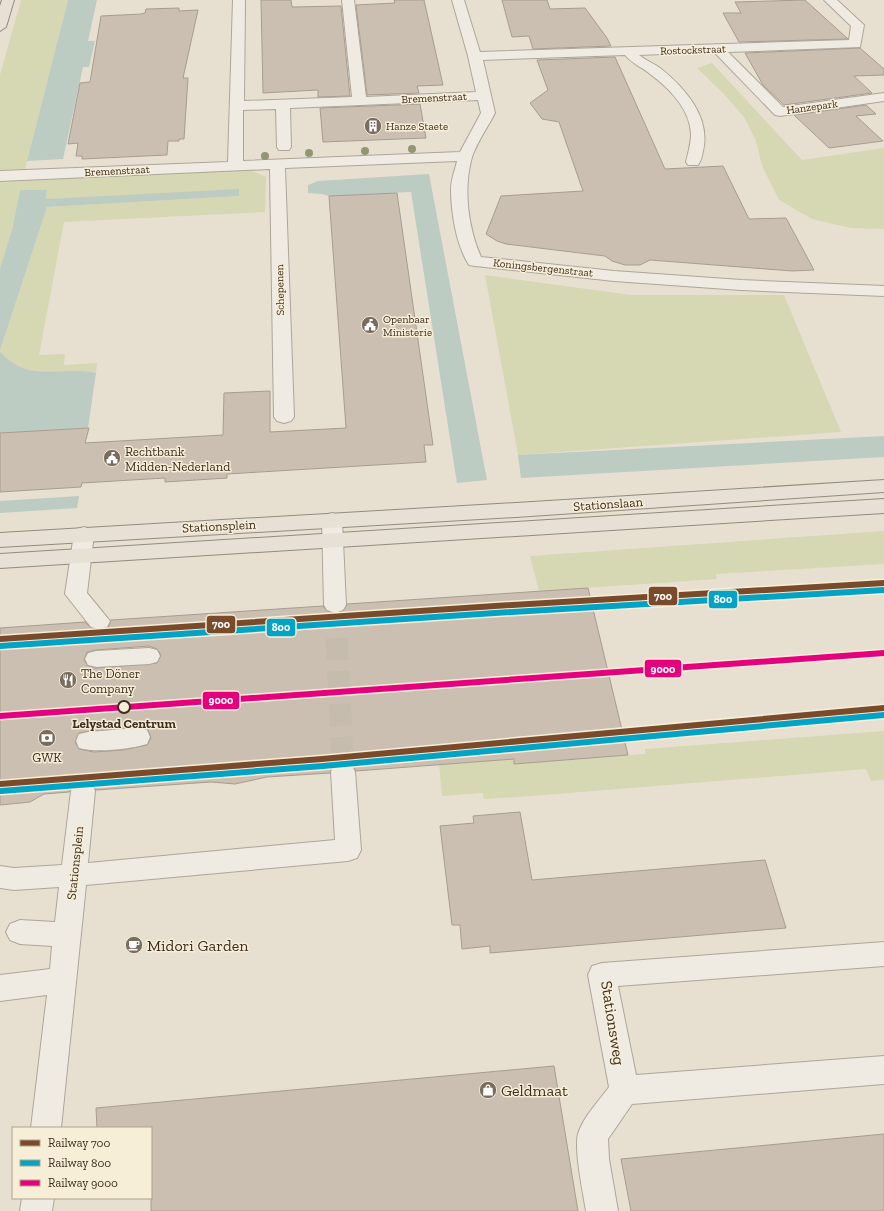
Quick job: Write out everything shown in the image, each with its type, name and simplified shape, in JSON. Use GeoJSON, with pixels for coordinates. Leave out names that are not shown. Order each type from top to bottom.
{"type":"FeatureCollection","features":[{"type":"Feature","properties":{"kind":"main road"},"geometry":{"type":"LineString","coordinates":[[0,27],[8,0]]}},
{"type":"Feature","properties":{"kind":"main road","name":"Stationslaan"},"geometry":{"type":"LineString","coordinates":[[332,520],[516,510],[884,486]]}},
{"type":"Feature","properties":{"kind":"main road","name":"Stationslaan"},"geometry":{"type":"LineString","coordinates":[[332,542],[884,506]]}},
{"type":"Feature","properties":{"kind":"main road","name":"Stationsplein"},"geometry":{"type":"LineString","coordinates":[[0,540],[332,520]]}},
{"type":"Feature","properties":{"kind":"main road","name":"Stationsplein"},"geometry":{"type":"LineString","coordinates":[[0,561],[332,542]]}},
{"type":"Feature","properties":{"kind":"street"},"geometry":{"type":"LineString","coordinates":[[235,165],[239,0]]}},
{"type":"Feature","properties":{"kind":"street"},"geometry":{"type":"LineString","coordinates":[[348,0],[360,102]]}},
{"type":"Feature","properties":{"kind":"street","name":"Koningsbergenstraat"},"geometry":{"type":"LineString","coordinates":[[458,0],[475,56],[488,114],[465,156],[459,188],[465,239],[475,261],[630,277],[741,285],[884,291]]}},
{"type":"Feature","properties":{"kind":"street","name":"Rostockstraat"},"geometry":{"type":"LineString","coordinates":[[475,56],[855,44],[858,25],[830,0]]}},
{"type":"Feature","properties":{"kind":"street","name":"Hanzepark"},"geometry":{"type":"LineString","coordinates":[[718,49],[780,112],[884,97]]}},
{"type":"Feature","properties":{"kind":"street"},"geometry":{"type":"LineString","coordinates":[[630,52],[633,57],[654,70],[676,90],[691,111],[698,132],[693,162]]}},
{"type":"Feature","properties":{"kind":"street","name":"Bremenstraat"},"geometry":{"type":"LineString","coordinates":[[236,106],[484,96]]}},
{"type":"Feature","properties":{"kind":"street"},"geometry":{"type":"LineString","coordinates":[[283,104],[284,147]]}},
{"type":"Feature","properties":{"kind":"street","name":"Bremenstraat"},"geometry":{"type":"LineString","coordinates":[[0,176],[465,156]]}},
{"type":"Feature","properties":{"kind":"street","name":"Schepenen"},"geometry":{"type":"LineString","coordinates":[[277,163],[284,417]]}},
{"type":"Feature","properties":{"kind":"street"},"geometry":{"type":"LineString","coordinates":[[332,520],[335,605]]}},
{"type":"Feature","properties":{"kind":"street"},"geometry":{"type":"LineString","coordinates":[[84,534],[76,594],[100,621]]}},
{"type":"Feature","properties":{"kind":"street"},"geometry":{"type":"LineString","coordinates":[[96,659],[149,656]]}},
{"type":"Feature","properties":{"kind":"street"},"geometry":{"type":"LineString","coordinates":[[88,741],[138,736]]}},
{"type":"Feature","properties":{"kind":"street"},"geometry":{"type":"LineString","coordinates":[[0,877],[14,878],[74,875],[348,850],[343,772]]}},
{"type":"Feature","properties":{"kind":"street","name":"Stationsplein"},"geometry":{"type":"LineString","coordinates":[[47,1120],[83,791]]}},
{"type":"Feature","properties":{"kind":"street"},"geometry":{"type":"LineString","coordinates":[[20,932],[67,935]]}},
{"type":"Feature","properties":{"kind":"street","name":"Stationsweg"},"geometry":{"type":"LineString","coordinates":[[624,1090],[602,975],[884,954]]}},
{"type":"Feature","properties":{"kind":"street"},"geometry":{"type":"LineString","coordinates":[[0,988],[63,980]]}},
{"type":"Feature","properties":{"kind":"street"},"geometry":{"type":"LineString","coordinates":[[602,1211],[594,1159],[593,1135],[624,1090],[884,1070]]}},
{"type":"Feature","properties":{"kind":"street"},"geometry":{"type":"LineString","coordinates":[[36,1211],[38,1199]]}},
{"type":"Feature","properties":{"kind":"green space"},"geometry":{"type":"Polygon","coordinates":[[[21,0],[68,0],[25,169],[0,170],[0,75],[21,0]]]}},
{"type":"Feature","properties":{"kind":"green space"},"geometry":{"type":"Polygon","coordinates":[[[712,63],[802,160],[884,148],[884,229],[851,228],[812,219],[779,200],[762,166],[756,141],[744,117],[722,92],[697,68],[712,63]]]}},
{"type":"Feature","properties":{"kind":"green space"},"geometry":{"type":"Polygon","coordinates":[[[248,169],[266,177],[265,212],[64,222],[39,355],[65,354],[64,365],[97,363],[96,373],[86,371],[43,371],[23,368],[13,363],[0,352],[47,207],[238,196],[46,199],[47,190],[20,190],[12,230],[0,268],[0,182],[248,169]]]}},
{"type":"Feature","properties":{"kind":"green space"},"geometry":{"type":"Polygon","coordinates":[[[485,275],[631,295],[784,295],[841,432],[518,455],[485,275]]]}},
{"type":"Feature","properties":{"kind":"green space"},"geometry":{"type":"Polygon","coordinates":[[[884,531],[884,564],[716,574],[717,579],[539,591],[530,556],[884,531]]]}},
{"type":"Feature","properties":{"kind":"green space"},"geometry":{"type":"Polygon","coordinates":[[[884,731],[884,780],[871,781],[866,769],[519,797],[484,799],[483,793],[442,796],[439,764],[576,754],[577,759],[645,754],[645,749],[884,731]]]}},
{"type":"Feature","properties":{"kind":"shaded area"},"geometry":{"type":"Polygon","coordinates":[[[68,0],[97,0],[88,41],[95,41],[89,67],[83,67],[63,159],[27,161],[68,0]]]}},
{"type":"Feature","properties":{"kind":"shaded area"},"geometry":{"type":"Polygon","coordinates":[[[429,174],[487,480],[457,483],[411,192],[329,196],[308,193],[308,185],[318,181],[429,174]]]}},
{"type":"Feature","properties":{"kind":"shaded area"},"geometry":{"type":"Polygon","coordinates":[[[239,189],[239,196],[47,207],[0,351],[0,268],[12,230],[20,190],[47,190],[46,199],[239,189]]]}},
{"type":"Feature","properties":{"kind":"shaded area"},"geometry":{"type":"Polygon","coordinates":[[[0,352],[13,363],[23,368],[43,371],[86,371],[96,373],[88,428],[0,433],[0,352]]]}},
{"type":"Feature","properties":{"kind":"shaded area"},"geometry":{"type":"Polygon","coordinates":[[[884,436],[884,457],[521,478],[518,455],[884,436]]]}},
{"type":"Feature","properties":{"kind":"shaded area"},"geometry":{"type":"Polygon","coordinates":[[[79,496],[77,508],[0,513],[0,501],[79,496]]]}},
{"type":"Feature","properties":{"kind":"building"},"geometry":{"type":"Polygon","coordinates":[[[261,0],[291,0],[292,7],[341,6],[350,96],[318,97],[318,90],[263,93],[261,0]]]}},
{"type":"Feature","properties":{"kind":"building"},"geometry":{"type":"Polygon","coordinates":[[[394,0],[424,0],[443,85],[417,86],[419,93],[367,95],[356,5],[395,3],[394,0]]]}},
{"type":"Feature","properties":{"kind":"building"},"geometry":{"type":"Polygon","coordinates":[[[502,0],[547,0],[550,9],[585,8],[607,38],[611,46],[533,49],[529,36],[512,37],[502,0]]]}},
{"type":"Feature","properties":{"kind":"building"},"geometry":{"type":"Polygon","coordinates":[[[805,0],[848,39],[739,42],[723,13],[741,13],[735,2],[805,0]]]}},
{"type":"Feature","properties":{"kind":"building"},"geometry":{"type":"Polygon","coordinates":[[[179,8],[179,11],[198,10],[183,78],[188,78],[184,139],[179,139],[179,141],[168,141],[167,155],[82,159],[82,156],[76,156],[78,143],[68,144],[80,83],[90,82],[101,16],[141,14],[145,13],[146,9],[179,8]]]}},
{"type":"Feature","properties":{"kind":"building"},"geometry":{"type":"Polygon","coordinates":[[[860,48],[884,69],[884,75],[854,76],[872,93],[784,105],[763,85],[745,53],[860,48]]]}},
{"type":"Feature","properties":{"kind":"building"},"geometry":{"type":"Polygon","coordinates":[[[615,57],[665,169],[723,166],[749,219],[786,218],[814,270],[792,271],[650,260],[640,265],[625,265],[612,261],[605,256],[506,244],[497,241],[486,234],[501,196],[583,191],[559,122],[542,119],[530,103],[548,90],[537,60],[615,57]]]}},
{"type":"Feature","properties":{"kind":"building","name":"Hanze Staete"},"geometry":{"type":"Polygon","coordinates":[[[420,104],[426,138],[323,142],[320,108],[420,104]]]}},
{"type":"Feature","properties":{"kind":"building"},"geometry":{"type":"Polygon","coordinates":[[[866,105],[876,114],[856,116],[883,141],[829,148],[794,115],[866,105]]]}},
{"type":"Feature","properties":{"kind":"building"},"geometry":{"type":"Polygon","coordinates":[[[397,193],[433,445],[424,445],[426,462],[227,474],[227,478],[165,482],[165,478],[82,483],[81,487],[0,492],[0,433],[89,428],[85,443],[223,435],[224,393],[270,391],[270,432],[346,428],[329,196],[397,193]]]}},
{"type":"Feature","properties":{"kind":"building"},"geometry":{"type":"Polygon","coordinates":[[[588,588],[628,755],[514,764],[514,759],[356,771],[352,764],[343,761],[333,764],[330,773],[267,777],[235,784],[211,782],[96,790],[92,783],[83,780],[73,783],[69,792],[44,794],[30,802],[0,805],[0,628],[85,622],[91,628],[99,630],[108,628],[111,620],[323,606],[326,611],[336,614],[344,611],[347,604],[588,588]],[[149,646],[96,650],[87,652],[84,660],[88,666],[96,668],[157,663],[161,655],[157,649],[149,646]],[[138,726],[79,733],[75,742],[79,749],[94,752],[123,750],[147,745],[151,738],[148,729],[138,726]]]}},
{"type":"Feature","properties":{"kind":"building"},"geometry":{"type":"Polygon","coordinates":[[[520,812],[532,880],[765,860],[786,928],[490,953],[490,946],[462,949],[460,925],[452,925],[440,826],[474,823],[473,816],[520,812]]]}},
{"type":"Feature","properties":{"kind":"building"},"geometry":{"type":"Polygon","coordinates":[[[554,1066],[578,1211],[151,1211],[152,1127],[97,1127],[96,1108],[554,1066]]]}},
{"type":"Feature","properties":{"kind":"building"},"geometry":{"type":"Polygon","coordinates":[[[884,1134],[884,1211],[631,1211],[621,1159],[884,1134]]]}},
{"type":"Feature","properties":{"kind":"tunnel"},"geometry":{"type":"LineString","coordinates":[[335,605],[343,772]]}},
{"type":"Feature","properties":{"kind":"rail line","name":"700"},"geometry":{"type":"LineString","coordinates":[[0,639],[495,606],[884,583]]}},
{"type":"Feature","properties":{"kind":"rail line","name":"800"},"geometry":{"type":"LineString","coordinates":[[0,646],[495,613],[884,590]]}},
{"type":"Feature","properties":{"kind":"rail line","name":"9000"},"geometry":{"type":"LineString","coordinates":[[0,716],[884,653]]}},
{"type":"Feature","properties":{"kind":"rail line","name":"700"},"geometry":{"type":"LineString","coordinates":[[0,784],[322,759],[884,708]]}},
{"type":"Feature","properties":{"kind":"rail line","name":"800"},"geometry":{"type":"LineString","coordinates":[[1,791],[323,766],[884,715]]}},
{"type":"Feature","properties":{"kind":"place","name":"Hanze Staete"},"geometry":{"type":"Point","coordinates":[373,126]}},
{"type":"Feature","properties":{"kind":"place","name":"Openbaar Ministerie"},"geometry":{"type":"Point","coordinates":[370,325]}},
{"type":"Feature","properties":{"kind":"place","name":"Rechtbank Midden-Nederland"},"geometry":{"type":"Point","coordinates":[112,458]}},
{"type":"Feature","properties":{"kind":"place","name":"The Döner Company"},"geometry":{"type":"Point","coordinates":[68,680]}},
{"type":"Feature","properties":{"kind":"place","name":"Lelystad Centrum"},"geometry":{"type":"Point","coordinates":[124,707]}},
{"type":"Feature","properties":{"kind":"place","name":"GWK"},"geometry":{"type":"Point","coordinates":[47,738]}},
{"type":"Feature","properties":{"kind":"place","name":"Midori Garden"},"geometry":{"type":"Point","coordinates":[134,945]}},
{"type":"Feature","properties":{"kind":"place","name":"Geldmaat"},"geometry":{"type":"Point","coordinates":[488,1090]}}]}
